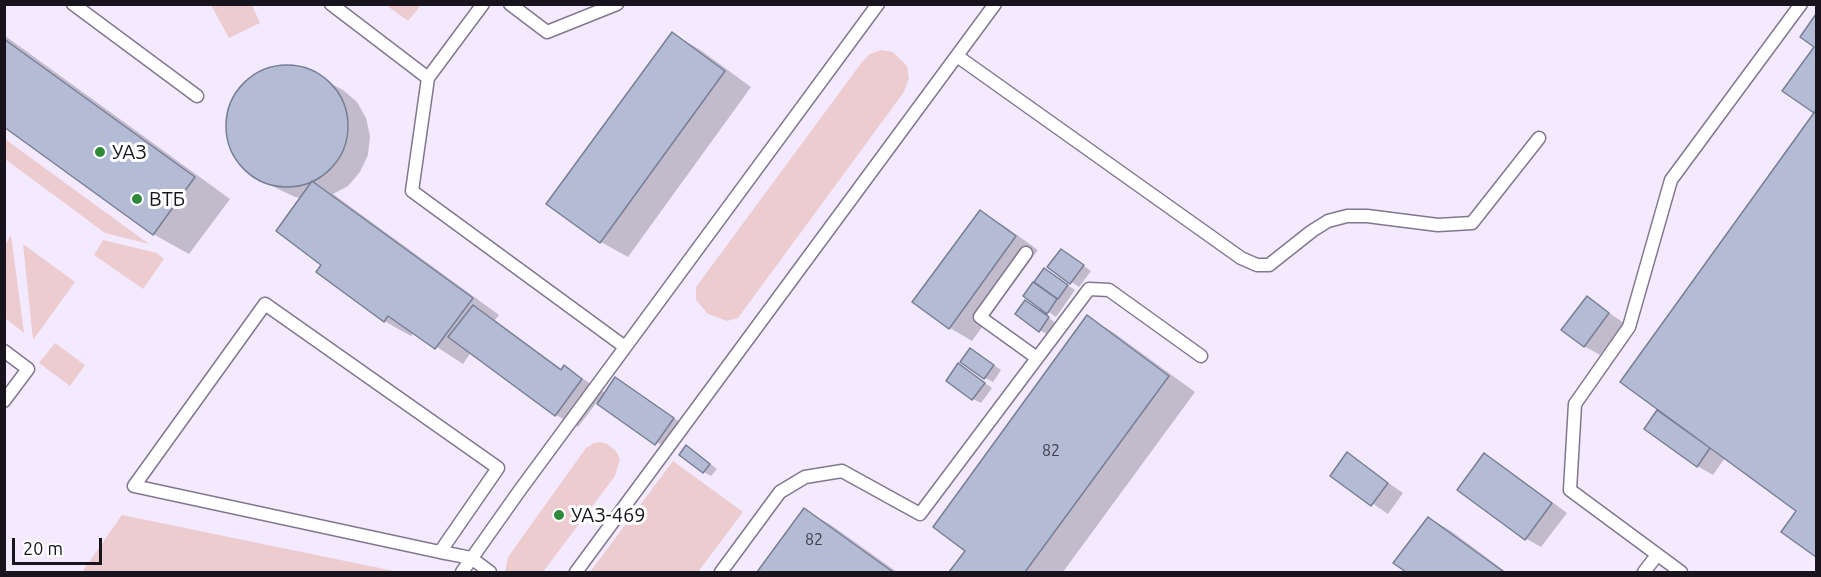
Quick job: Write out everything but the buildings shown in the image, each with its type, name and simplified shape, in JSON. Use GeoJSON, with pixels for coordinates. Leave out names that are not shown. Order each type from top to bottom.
{"type":"FeatureCollection","features":[{"type":"Feature","properties":{"kind":"lane"},"geometry":{"type":"LineString","coordinates":[[73,4],[197,96]]}},
{"type":"Feature","properties":{"kind":"lane"},"geometry":{"type":"LineString","coordinates":[[331,4],[428,78]]}},
{"type":"Feature","properties":{"kind":"lane"},"geometry":{"type":"LineString","coordinates":[[483,4],[428,78],[412,191],[625,347]]}},
{"type":"Feature","properties":{"kind":"lane"},"geometry":{"type":"LineString","coordinates":[[510,4],[547,32],[617,4]]}},
{"type":"Feature","properties":{"kind":"lane"},"geometry":{"type":"LineString","coordinates":[[462,573],[625,347],[878,4]]}},
{"type":"Feature","properties":{"kind":"lane"},"geometry":{"type":"LineString","coordinates":[[576,573],[995,4]]}},
{"type":"Feature","properties":{"kind":"lane"},"geometry":{"type":"LineString","coordinates":[[1681,573],[1570,490],[1575,404],[1629,327],[1671,180],[1801,4]]}},
{"type":"Feature","properties":{"kind":"lane"},"geometry":{"type":"LineString","coordinates":[[957,56],[1241,258],[1257,265],[1269,265],[1312,231],[1328,221],[1347,216],[1367,216],[1438,225],[1472,222],[1539,138]]}},
{"type":"Feature","properties":{"kind":"lane"},"geometry":{"type":"LineString","coordinates":[[1026,253],[980,317],[1037,358]]}},
{"type":"Feature","properties":{"kind":"lane"},"geometry":{"type":"LineString","coordinates":[[721,573],[780,492],[805,477],[842,471],[920,514],[1089,289],[1109,290],[1201,356]]}},
{"type":"Feature","properties":{"kind":"lane"},"geometry":{"type":"LineString","coordinates":[[440,552],[498,468],[265,304],[134,486],[440,552],[471,558],[490,573]]}},
{"type":"Feature","properties":{"kind":"lane"},"geometry":{"type":"LineString","coordinates":[[4,351],[28,369],[4,401]]}},
{"type":"Feature","properties":{"kind":"lane"},"geometry":{"type":"LineString","coordinates":[[1644,573],[1657,555]]}},
{"type":"Feature","properties":{"kind":"shaded area"},"geometry":{"type":"Polygon","coordinates":[[[211,5],[252,5],[260,23],[229,38],[211,5]]]}},
{"type":"Feature","properties":{"kind":"shaded area"},"geometry":{"type":"Polygon","coordinates":[[[386,5],[421,5],[408,21],[386,5]]]}},
{"type":"Feature","properties":{"kind":"shaded area"},"geometry":{"type":"Polygon","coordinates":[[[881,50],[893,52],[907,66],[909,78],[904,92],[738,318],[727,321],[708,314],[696,300],[696,287],[862,62],[870,54],[881,50]]]}},
{"type":"Feature","properties":{"kind":"shaded area"},"geometry":{"type":"Polygon","coordinates":[[[5,139],[149,244],[105,233],[5,159],[5,139]]]}},
{"type":"Feature","properties":{"kind":"shaded area"},"geometry":{"type":"Polygon","coordinates":[[[11,235],[24,333],[5,318],[5,245],[11,235]]]}},
{"type":"Feature","properties":{"kind":"shaded area"},"geometry":{"type":"Polygon","coordinates":[[[103,240],[157,253],[164,259],[143,289],[94,255],[103,240]]]}},
{"type":"Feature","properties":{"kind":"shaded area"},"geometry":{"type":"Polygon","coordinates":[[[23,244],[75,282],[33,340],[23,244]]]}},
{"type":"Feature","properties":{"kind":"shaded area"},"geometry":{"type":"Polygon","coordinates":[[[55,343],[85,365],[70,386],[39,363],[55,343]]]}},
{"type":"Feature","properties":{"kind":"shaded area"},"geometry":{"type":"Polygon","coordinates":[[[600,442],[616,451],[620,459],[615,476],[543,572],[505,572],[508,557],[586,448],[600,442]]]}},
{"type":"Feature","properties":{"kind":"shaded area"},"geometry":{"type":"Polygon","coordinates":[[[673,461],[743,512],[698,572],[590,572],[673,461]]]}},
{"type":"Feature","properties":{"kind":"shaded area"},"geometry":{"type":"Polygon","coordinates":[[[122,515],[399,572],[82,572],[122,515]]]}},
{"type":"Feature","properties":{"kind":"place","name":"УАЗ"},"geometry":{"type":"Point","coordinates":[100,152]}},
{"type":"Feature","properties":{"kind":"place","name":"ВТБ"},"geometry":{"type":"Point","coordinates":[137,199]}},
{"type":"Feature","properties":{"kind":"place","name":"УАЗ-469"},"geometry":{"type":"Point","coordinates":[559,515]}}]}
